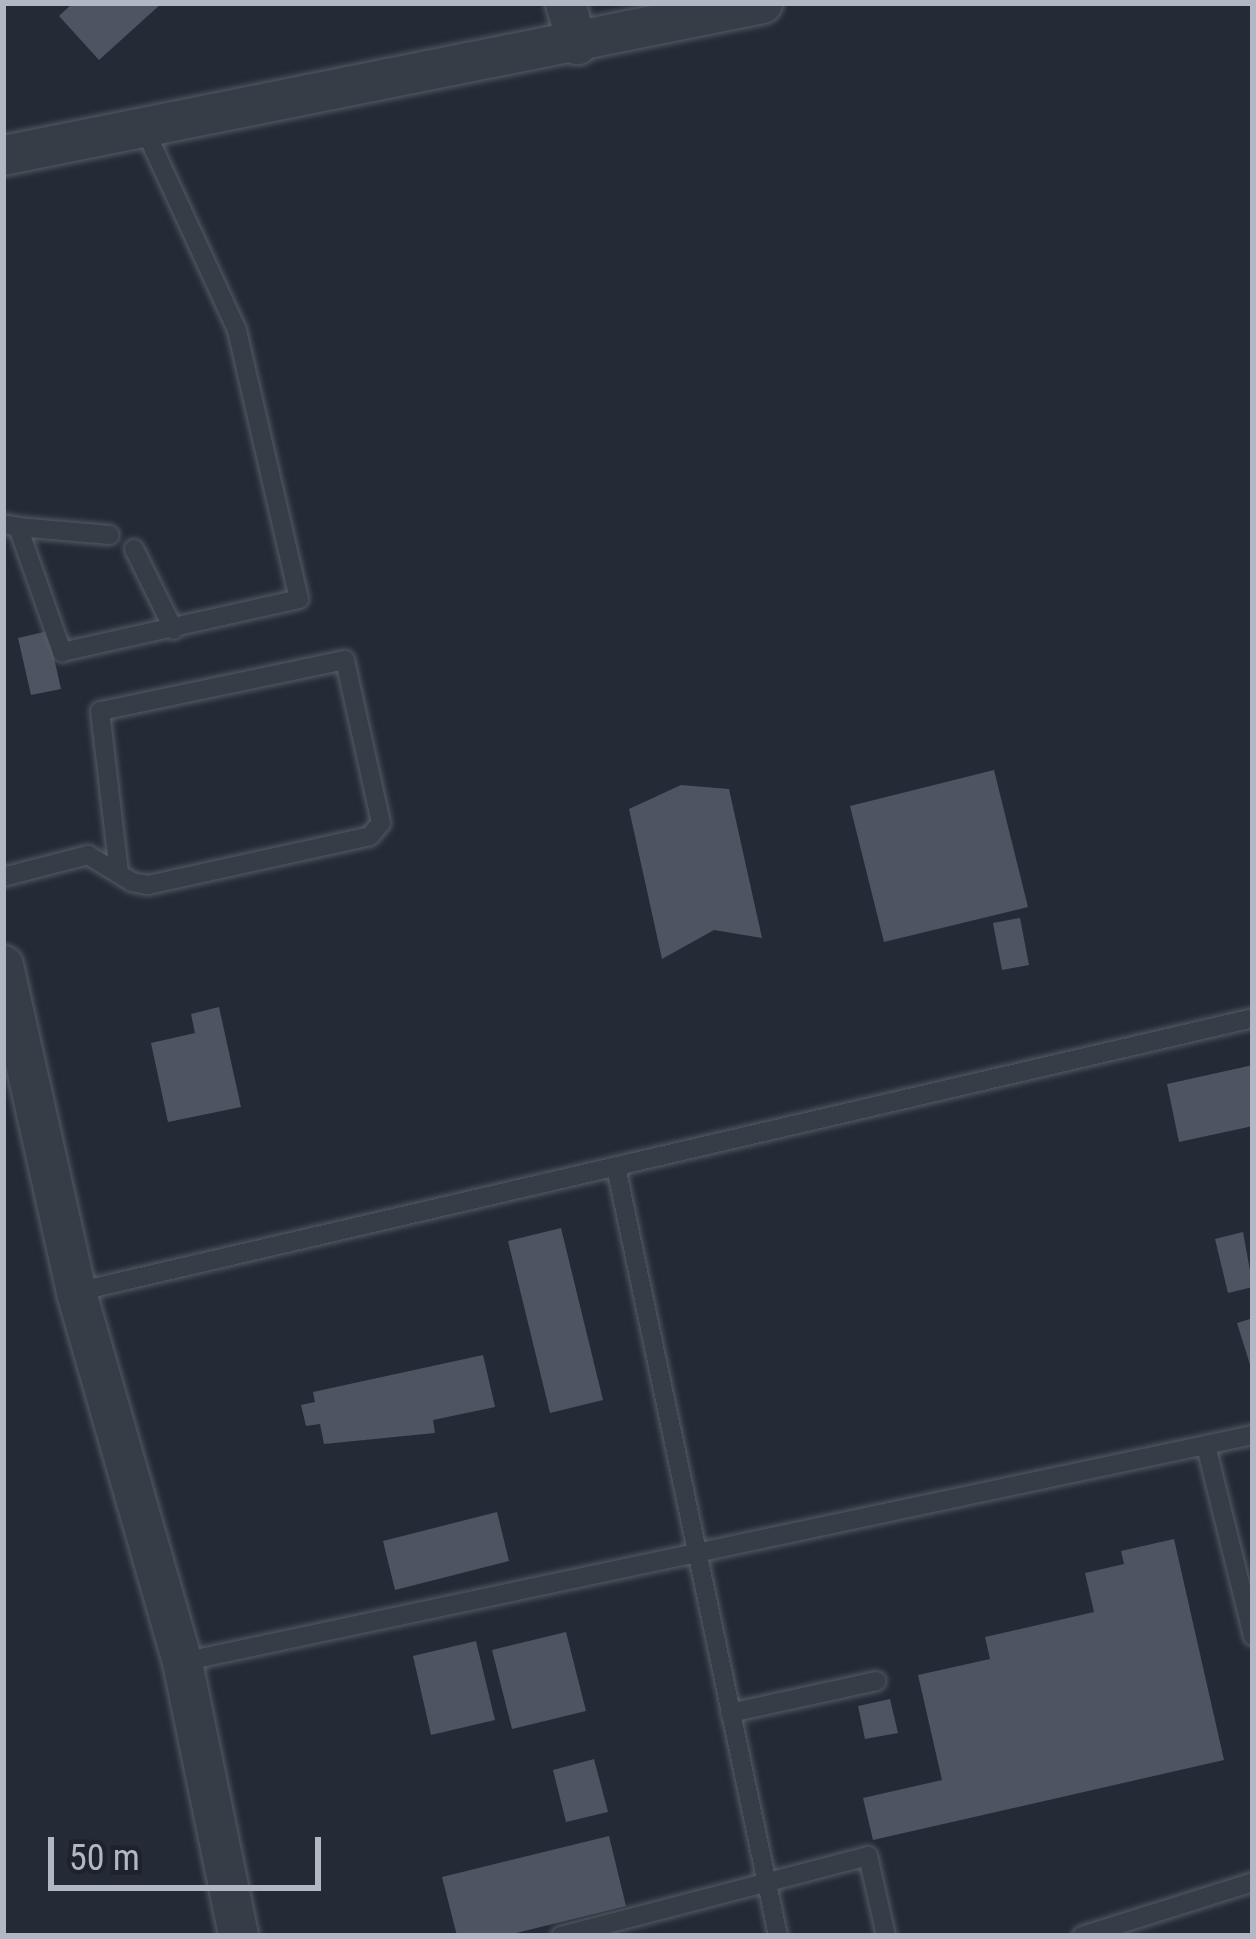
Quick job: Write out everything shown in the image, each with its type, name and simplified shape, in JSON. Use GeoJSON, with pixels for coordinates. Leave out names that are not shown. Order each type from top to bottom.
{"type":"FeatureCollection","features":[{"type":"Feature","properties":{"kind":"street"},"geometry":{"type":"LineString","coordinates":[[565,3],[577,44]]}},
{"type":"Feature","properties":{"kind":"street"},"geometry":{"type":"LineString","coordinates":[[3,155],[577,44],[762,3]]}},
{"type":"Feature","properties":{"kind":"street"},"geometry":{"type":"LineString","coordinates":[[3,965],[9,1025],[76,1292],[182,1662],[238,1936]]}},
{"type":"Feature","properties":{"kind":"lane"},"geometry":{"type":"LineString","coordinates":[[110,535],[10,525],[62,652],[290,604],[300,593],[237,330],[144,128]]}},
{"type":"Feature","properties":{"kind":"lane"},"geometry":{"type":"LineString","coordinates":[[134,549],[174,629]]}},
{"type":"Feature","properties":{"kind":"lane"},"geometry":{"type":"LineString","coordinates":[[3,877],[88,855],[119,872],[148,885],[377,831],[344,660],[100,711],[119,872]]}},
{"type":"Feature","properties":{"kind":"lane"},"geometry":{"type":"LineString","coordinates":[[76,1292],[1253,1018]]}},
{"type":"Feature","properties":{"kind":"lane"},"geometry":{"type":"LineString","coordinates":[[616,1167],[778,1936]]}},
{"type":"Feature","properties":{"kind":"lane"},"geometry":{"type":"LineString","coordinates":[[182,1662],[1253,1435]]}},
{"type":"Feature","properties":{"kind":"lane"},"geometry":{"type":"LineString","coordinates":[[1206,1445],[1253,1636]]}},
{"type":"Feature","properties":{"kind":"lane"},"geometry":{"type":"LineString","coordinates":[[730,1713],[877,1681]]}},
{"type":"Feature","properties":{"kind":"lane"},"geometry":{"type":"LineString","coordinates":[[561,1936],[868,1856],[886,1936]]}},
{"type":"Feature","properties":{"kind":"lane"},"geometry":{"type":"LineString","coordinates":[[1082,1936],[1253,1882]]}},
{"type":"Feature","properties":{"kind":"building"},"geometry":{"type":"Polygon","coordinates":[[[73,3],[162,3],[99,60],[59,16],[73,3]]]}},
{"type":"Feature","properties":{"kind":"building"},"geometry":{"type":"Polygon","coordinates":[[[48,631],[61,689],[31,695],[18,638],[48,631]]]}},
{"type":"Feature","properties":{"kind":"building"},"geometry":{"type":"Polygon","coordinates":[[[994,770],[1028,907],[884,942],[850,806],[994,770]]]}},
{"type":"Feature","properties":{"kind":"building"},"geometry":{"type":"Polygon","coordinates":[[[681,785],[729,789],[762,938],[714,930],[662,959],[629,809],[681,785]]]}},
{"type":"Feature","properties":{"kind":"building"},"geometry":{"type":"Polygon","coordinates":[[[1020,918],[1029,965],[1002,970],[993,923],[1020,918]]]}},
{"type":"Feature","properties":{"kind":"building"},"geometry":{"type":"Polygon","coordinates":[[[219,1007],[241,1107],[168,1122],[151,1043],[195,1033],[191,1014],[219,1007]]]}},
{"type":"Feature","properties":{"kind":"building"},"geometry":{"type":"Polygon","coordinates":[[[1253,1065],[1253,1126],[1179,1142],[1167,1084],[1253,1065]]]}},
{"type":"Feature","properties":{"kind":"building"},"geometry":{"type":"Polygon","coordinates":[[[561,1228],[603,1400],[550,1413],[508,1241],[561,1228]]]}},
{"type":"Feature","properties":{"kind":"building"},"geometry":{"type":"Polygon","coordinates":[[[1243,1232],[1253,1287],[1228,1293],[1215,1239],[1243,1232]]]}},
{"type":"Feature","properties":{"kind":"building"},"geometry":{"type":"Polygon","coordinates":[[[1253,1318],[1253,1371],[1252,1371],[1237,1323],[1253,1318]]]}},
{"type":"Feature","properties":{"kind":"building"},"geometry":{"type":"Polygon","coordinates":[[[483,1355],[495,1407],[433,1420],[435,1433],[324,1444],[320,1424],[306,1426],[301,1405],[315,1402],[313,1392],[483,1355]]]}},
{"type":"Feature","properties":{"kind":"building"},"geometry":{"type":"Polygon","coordinates":[[[497,1512],[509,1561],[395,1590],[383,1541],[497,1512]]]}},
{"type":"Feature","properties":{"kind":"building"},"geometry":{"type":"Polygon","coordinates":[[[1174,1539],[1224,1760],[873,1840],[863,1798],[942,1780],[918,1675],[990,1659],[985,1637],[1094,1612],[1085,1573],[1124,1564],[1121,1551],[1174,1539]]]}},
{"type":"Feature","properties":{"kind":"building"},"geometry":{"type":"Polygon","coordinates":[[[566,1632],[586,1711],[512,1729],[492,1650],[566,1632]]]}},
{"type":"Feature","properties":{"kind":"building"},"geometry":{"type":"Polygon","coordinates":[[[476,1641],[495,1720],[431,1735],[413,1656],[476,1641]]]}},
{"type":"Feature","properties":{"kind":"building"},"geometry":{"type":"Polygon","coordinates":[[[890,1699],[898,1733],[865,1739],[858,1706],[890,1699]]]}},
{"type":"Feature","properties":{"kind":"building"},"geometry":{"type":"Polygon","coordinates":[[[594,1759],[608,1812],[566,1822],[553,1770],[594,1759]]]}},
{"type":"Feature","properties":{"kind":"building"},"geometry":{"type":"Polygon","coordinates":[[[609,1836],[626,1906],[504,1936],[457,1936],[442,1877],[609,1836]]]}}]}
